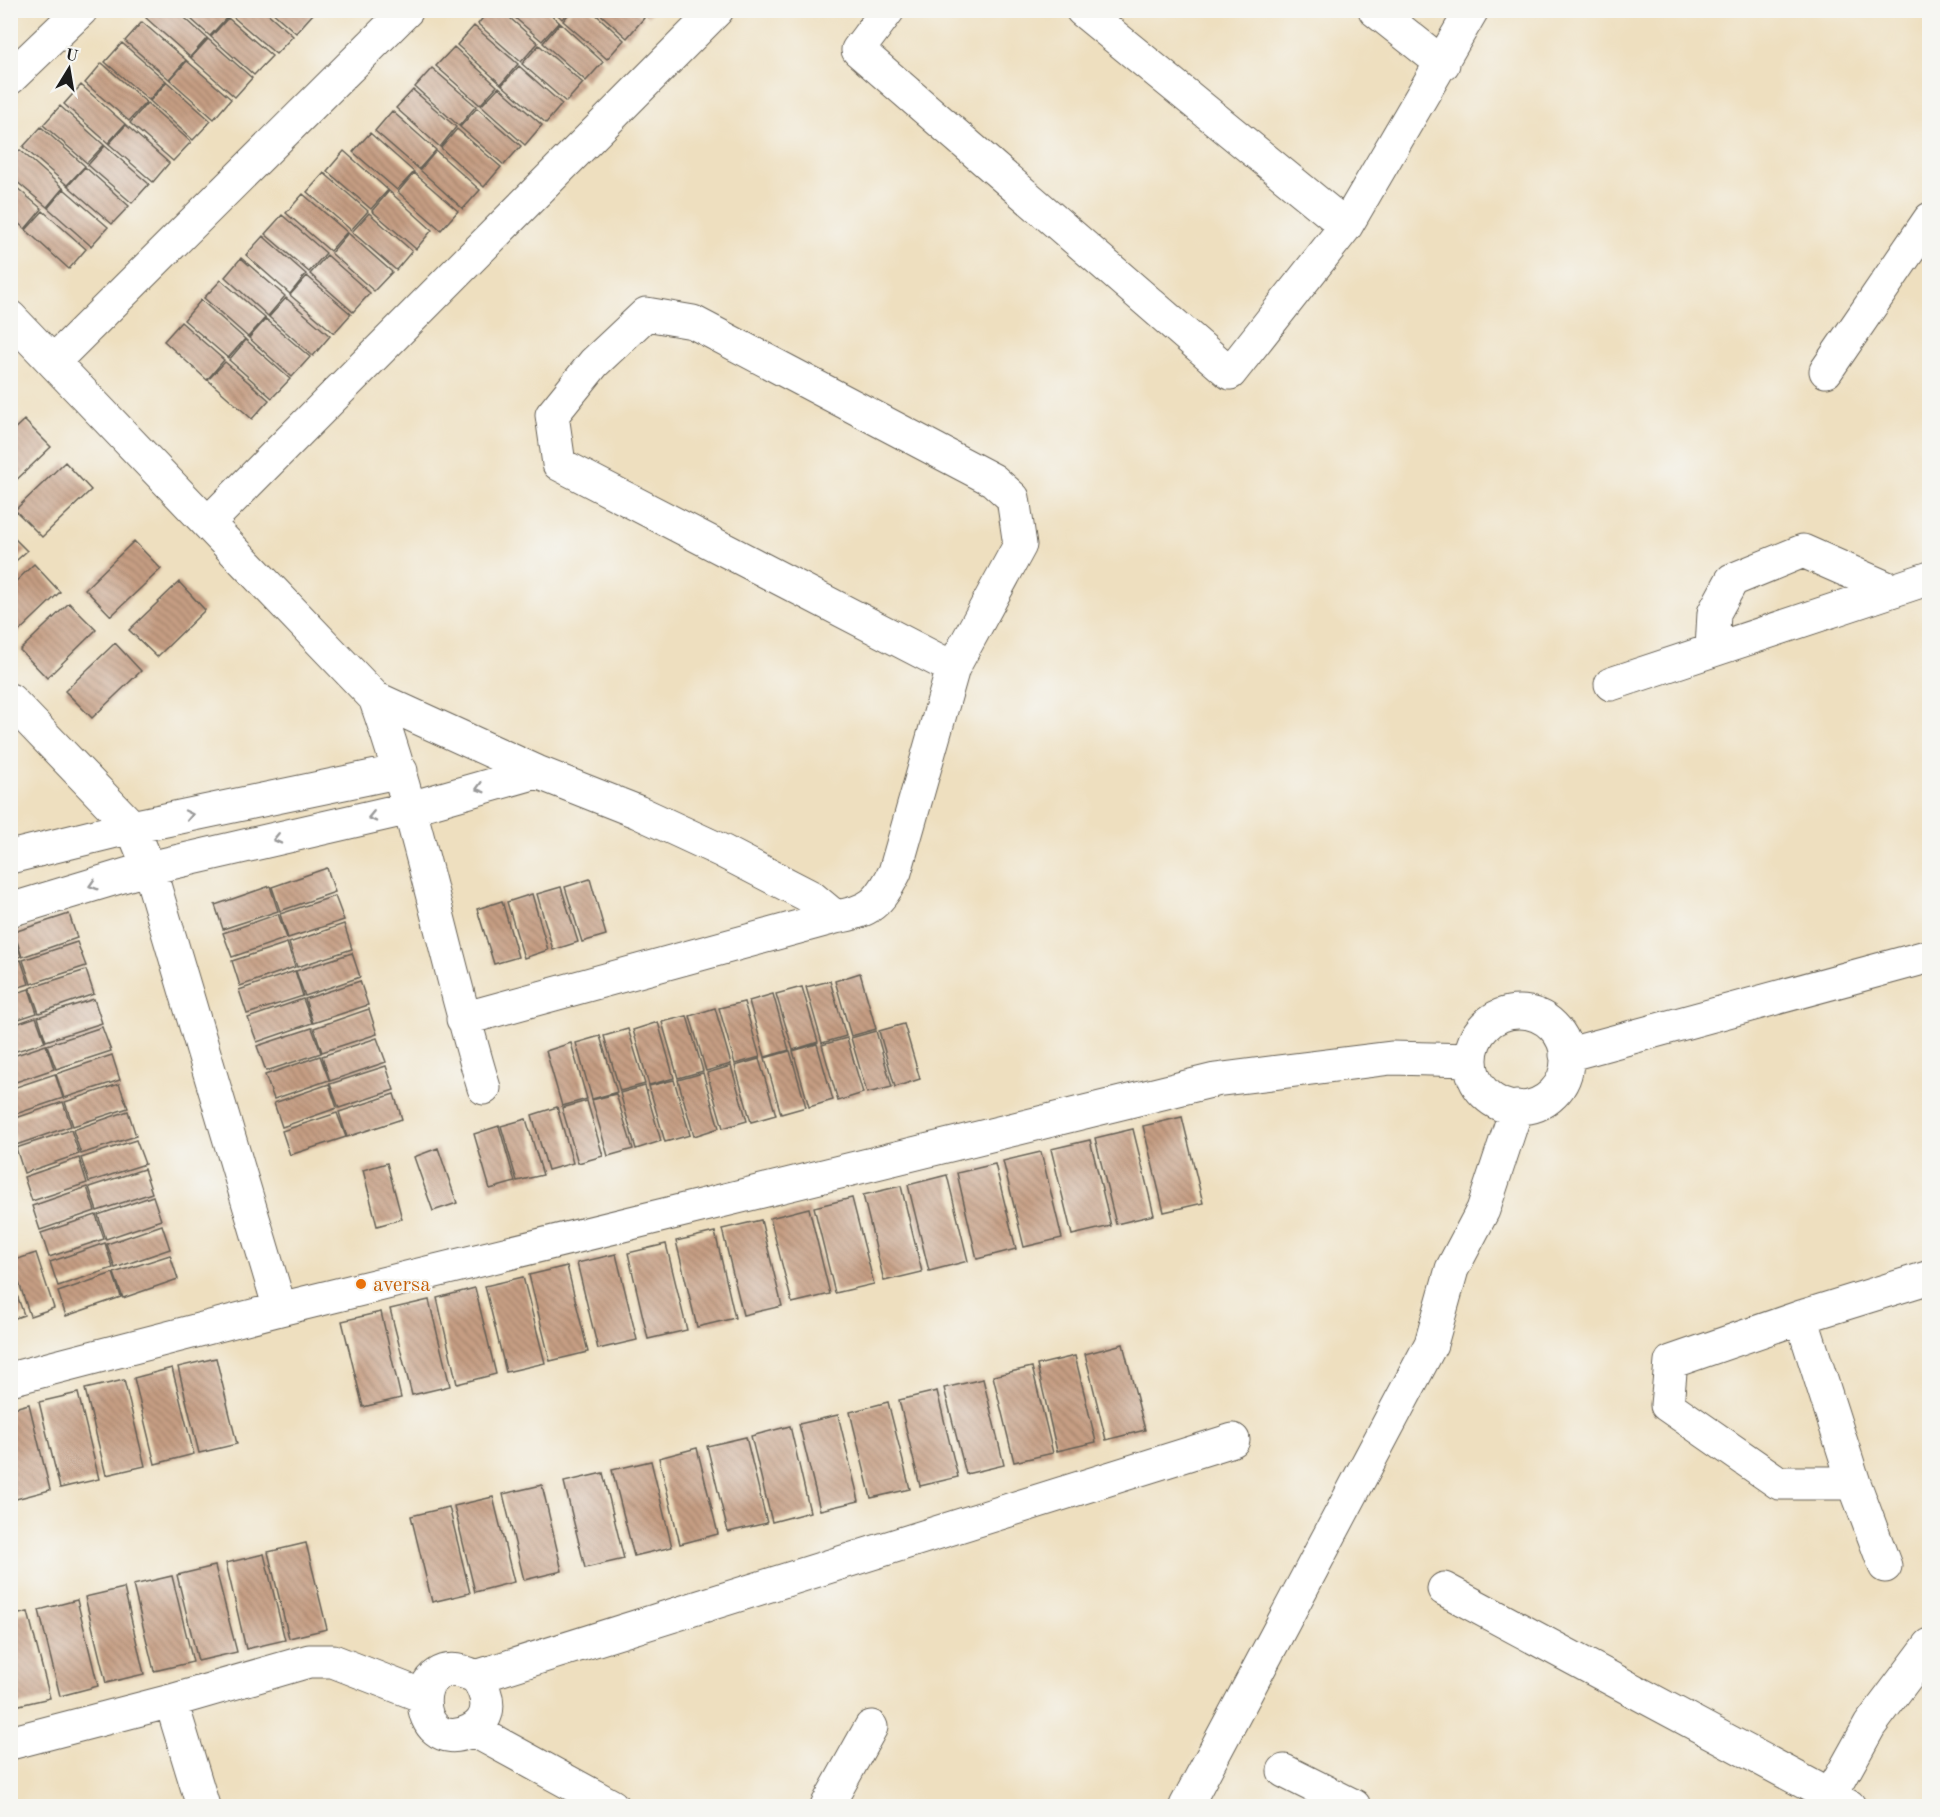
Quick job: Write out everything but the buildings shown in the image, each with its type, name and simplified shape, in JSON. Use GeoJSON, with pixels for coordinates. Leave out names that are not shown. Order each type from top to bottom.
{"type":"FeatureCollection","features":[{"type":"Feature","properties":{"kind":"street"},"geometry":{"type":"LineString","coordinates":[[10,78],[81,10]]}},
{"type":"Feature","properties":{"kind":"street"},"geometry":{"type":"LineString","coordinates":[[54,362],[407,10]]}},
{"type":"Feature","properties":{"kind":"street"},"geometry":{"type":"LineString","coordinates":[[208,523],[717,10]]}},
{"type":"Feature","properties":{"kind":"street"},"geometry":{"type":"LineString","coordinates":[[888,10],[858,50],[1230,373],[1346,226],[1443,64],[1472,10]]}},
{"type":"Feature","properties":{"kind":"street"},"geometry":{"type":"LineString","coordinates":[[1082,10],[1346,226]]}},
{"type":"Feature","properties":{"kind":"street"},"geometry":{"type":"LineString","coordinates":[[1375,10],[1443,64]]}},
{"type":"Feature","properties":{"kind":"street"},"geometry":{"type":"LineString","coordinates":[[1826,370],[1929,219]]}},
{"type":"Feature","properties":{"kind":"street"},"geometry":{"type":"LineString","coordinates":[[463,1019],[835,917],[856,914],[883,897],[895,872],[953,668],[1020,545],[1013,498],[993,480],[693,322],[646,314],[594,363],[552,415],[559,464],[953,668]]}},
{"type":"Feature","properties":{"kind":"street"},"geometry":{"type":"LineString","coordinates":[[10,317],[375,698],[537,772],[638,812],[722,851],[811,897],[835,917]]}},
{"type":"Feature","properties":{"kind":"street"},"geometry":{"type":"LineString","coordinates":[[1712,650],[1714,613],[1732,580],[1803,551],[1889,589]]}},
{"type":"Feature","properties":{"kind":"street"},"geometry":{"type":"LineString","coordinates":[[1611,684],[1889,589],[1929,578]]}},
{"type":"Feature","properties":{"kind":"street"},"geometry":{"type":"LineString","coordinates":[[375,698],[401,771],[463,1019],[484,1088]]}},
{"type":"Feature","properties":{"kind":"street"},"geometry":{"type":"LineString","coordinates":[[10,700],[132,827],[149,868],[280,1309]]}},
{"type":"Feature","properties":{"kind":"street"},"geometry":{"type":"LineString","coordinates":[[10,857],[132,827],[401,771]]}},
{"type":"Feature","properties":{"kind":"street"},"geometry":{"type":"LineString","coordinates":[[10,910],[149,868],[410,808],[537,772]]}},
{"type":"Feature","properties":{"kind":"street"},"geometry":{"type":"LineString","coordinates":[[1566,1054],[1929,956]]}},
{"type":"Feature","properties":{"kind":"street"},"geometry":{"type":"LineString","coordinates":[[1516,1013],[1539,1017],[1550,1024],[1563,1043],[1566,1054],[1564,1077],[1551,1096],[1531,1106],[1517,1107],[1495,1102],[1485,1094],[1477,1085],[1471,1060],[1472,1048],[1484,1028],[1504,1015],[1516,1013]]}},
{"type":"Feature","properties":{"kind":"street"},"geometry":{"type":"LineString","coordinates":[[10,1380],[280,1309],[1215,1080],[1391,1058],[1471,1060]]}},
{"type":"Feature","properties":{"kind":"street"},"geometry":{"type":"LineString","coordinates":[[1186,1806],[1431,1344],[1452,1269],[1483,1210],[1517,1107]]}},
{"type":"Feature","properties":{"kind":"street"},"geometry":{"type":"LineString","coordinates":[[1854,1483],[1779,1483],[1667,1405],[1671,1362],[1801,1317],[1929,1277]]}},
{"type":"Feature","properties":{"kind":"street"},"geometry":{"type":"LineString","coordinates":[[1801,1317],[1854,1483],[1885,1566]]}},
{"type":"Feature","properties":{"kind":"street"},"geometry":{"type":"LineString","coordinates":[[476,1677],[1233,1440]]}},
{"type":"Feature","properties":{"kind":"street"},"geometry":{"type":"LineString","coordinates":[[1444,1589],[1835,1803],[1870,1725],[1929,1645]]}},
{"type":"Feature","properties":{"kind":"street"},"geometry":{"type":"LineString","coordinates":[[10,1743],[171,1701],[309,1661],[346,1665],[423,1696]]}},
{"type":"Feature","properties":{"kind":"street"},"geometry":{"type":"LineString","coordinates":[[450,1671],[463,1671],[476,1677],[485,1689],[488,1704],[483,1719],[472,1730],[461,1734],[448,1734],[437,1729],[428,1720],[423,1709],[423,1696],[428,1684],[437,1675],[450,1671]]}},
{"type":"Feature","properties":{"kind":"street"},"geometry":{"type":"LineString","coordinates":[[171,1701],[203,1806]]}},
{"type":"Feature","properties":{"kind":"street"},"geometry":{"type":"LineString","coordinates":[[827,1806],[871,1727]]}},
{"type":"Feature","properties":{"kind":"street"},"geometry":{"type":"LineString","coordinates":[[472,1730],[612,1806]]}},
{"type":"Feature","properties":{"kind":"street"},"geometry":{"type":"LineString","coordinates":[[1284,1772],[1354,1806]]}},
{"type":"Feature","properties":{"kind":"place","name":"aversa"},"geometry":{"type":"Point","coordinates":[361,1284]}}]}
